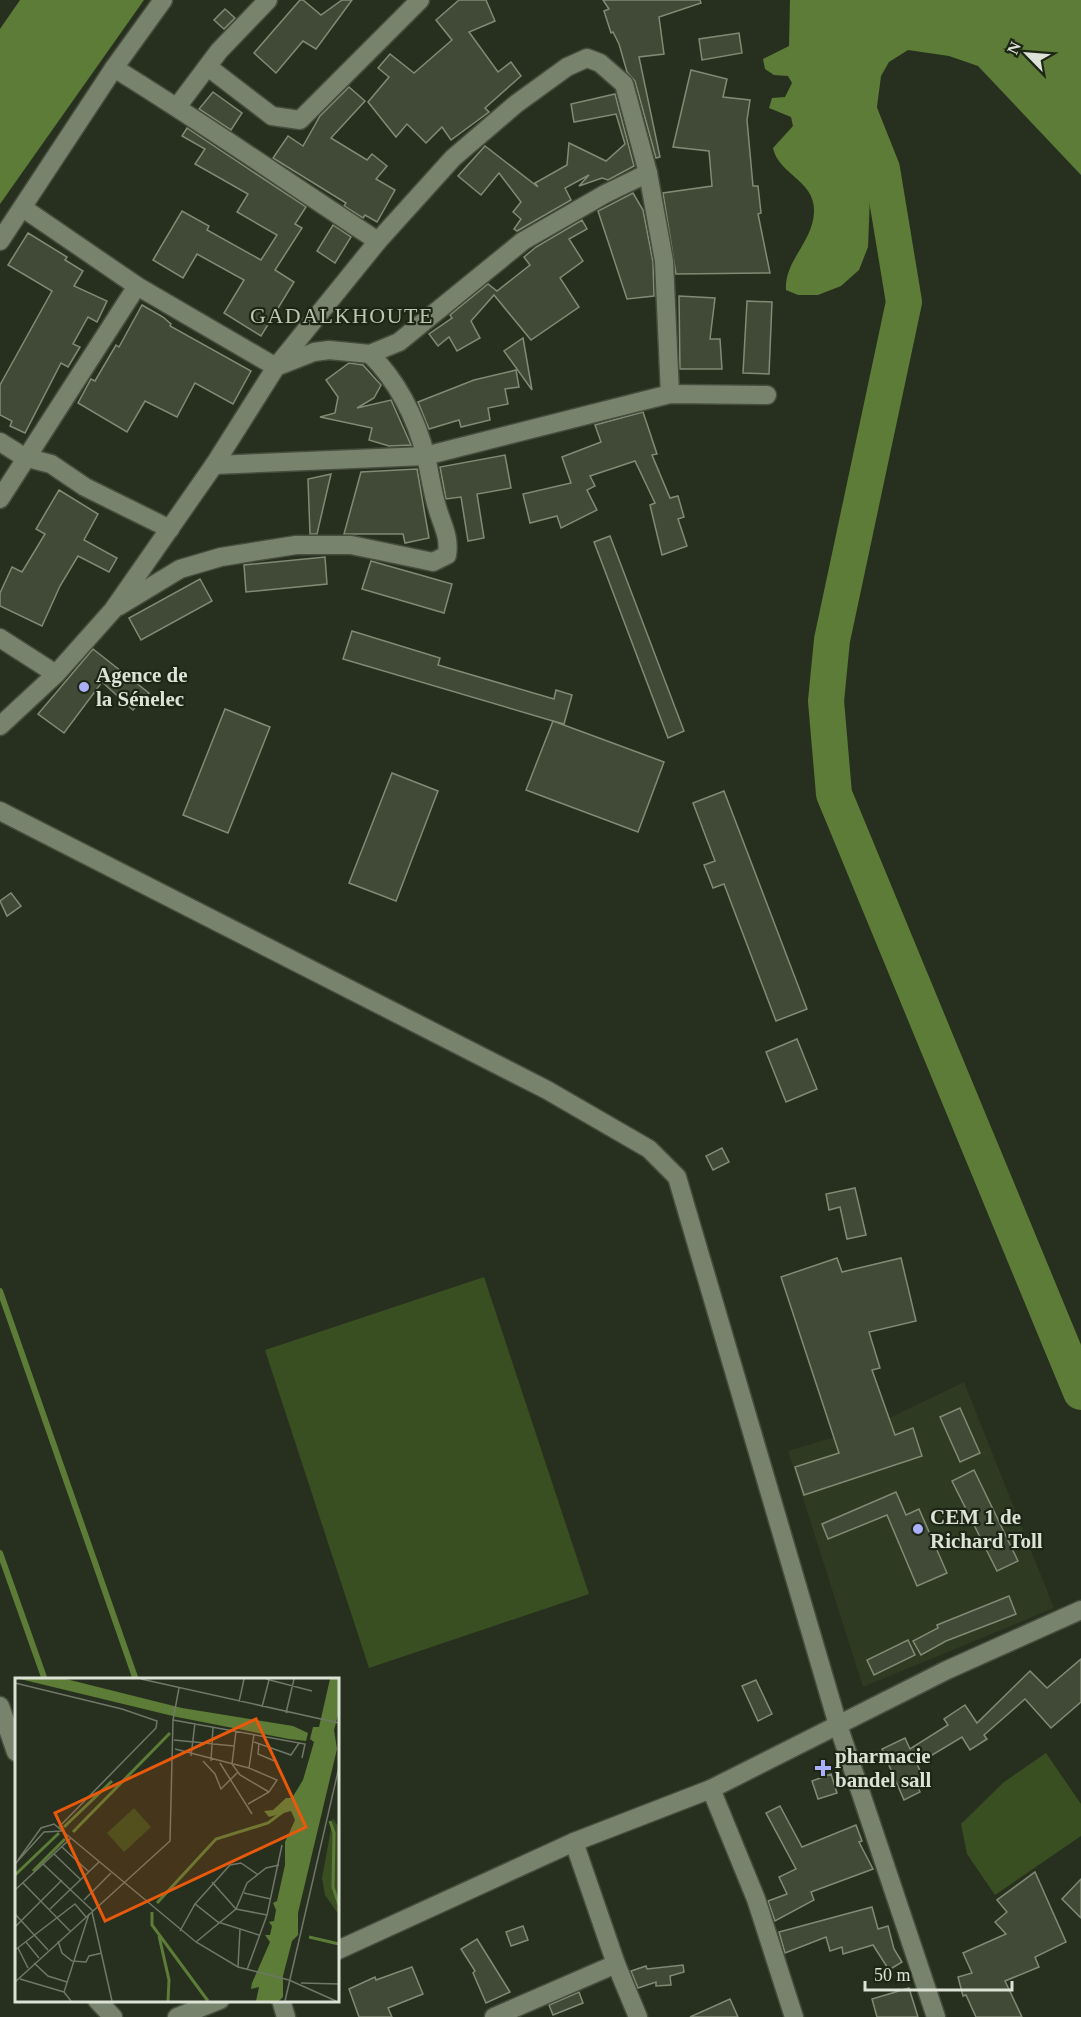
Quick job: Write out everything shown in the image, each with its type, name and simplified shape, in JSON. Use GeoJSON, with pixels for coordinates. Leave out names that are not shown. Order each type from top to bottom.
{"type":"FeatureCollection","features":[{"type":"Feature","properties":{"kind":"street"},"geometry":{"type":"LineString","coordinates":[[0,240],[114,68],[163,0]]}},
{"type":"Feature","properties":{"kind":"street"},"geometry":{"type":"LineString","coordinates":[[177,107],[219,51],[268,0]]}},
{"type":"Feature","properties":{"kind":"street"},"geometry":{"type":"LineString","coordinates":[[208,68],[272,116],[300,120],[420,0]]}},
{"type":"Feature","properties":{"kind":"street"},"geometry":{"type":"LineString","coordinates":[[0,726],[56,674],[113,610],[214,465],[276,367],[378,242],[453,158],[516,104],[567,67],[588,58],[600,63],[624,84],[648,173],[664,261],[670,394]]}},
{"type":"Feature","properties":{"kind":"street"},"geometry":{"type":"LineString","coordinates":[[114,68],[177,107],[274,175],[378,242]]}},
{"type":"Feature","properties":{"kind":"street"},"geometry":{"type":"LineString","coordinates":[[276,367],[314,352],[329,350],[370,354],[399,342],[523,241],[605,194],[648,173]]}},
{"type":"Feature","properties":{"kind":"street"},"geometry":{"type":"LineString","coordinates":[[23,208],[136,286],[276,367]]}},
{"type":"Feature","properties":{"kind":"street"},"geometry":{"type":"LineString","coordinates":[[0,499],[24,457],[136,286]]}},
{"type":"Feature","properties":{"kind":"street"},"geometry":{"type":"LineString","coordinates":[[113,610],[180,569],[221,557],[296,545],[351,545],[433,562],[447,555],[449,540],[436,506],[425,456],[407,402],[386,371],[370,354]]}},
{"type":"Feature","properties":{"kind":"street"},"geometry":{"type":"LineString","coordinates":[[214,465],[425,456],[670,394],[767,395]]}},
{"type":"Feature","properties":{"kind":"street"},"geometry":{"type":"LineString","coordinates":[[0,442],[24,457],[51,464],[86,487],[170,529]]}},
{"type":"Feature","properties":{"kind":"street"},"geometry":{"type":"LineString","coordinates":[[0,638],[56,674]]}},
{"type":"Feature","properties":{"kind":"street"},"geometry":{"type":"LineString","coordinates":[[0,811],[547,1090],[649,1149],[677,1177],[838,1725],[936,2017]]}},
{"type":"Feature","properties":{"kind":"street"},"geometry":{"type":"LineString","coordinates":[[339,1950],[574,1842],[711,1789],[946,1670],[1081,1610]]}},
{"type":"Feature","properties":{"kind":"street"},"geometry":{"type":"LineString","coordinates":[[0,1706],[15,1749]]}},
{"type":"Feature","properties":{"kind":"street"},"geometry":{"type":"LineString","coordinates":[[711,1789],[756,1899],[794,2017]]}},
{"type":"Feature","properties":{"kind":"street"},"geometry":{"type":"LineString","coordinates":[[574,1842],[616,1964],[638,2017]]}},
{"type":"Feature","properties":{"kind":"street"},"geometry":{"type":"LineString","coordinates":[[494,2017],[616,1964]]}},
{"type":"Feature","properties":{"kind":"street"},"geometry":{"type":"LineString","coordinates":[[98,2002],[113,2017]]}},
{"type":"Feature","properties":{"kind":"street"},"geometry":{"type":"LineString","coordinates":[[183,2016],[218,2002]]}},
{"type":"Feature","properties":{"kind":"street"},"geometry":{"type":"LineString","coordinates":[[280,2002],[286,2017]]}},
{"type":"Feature","properties":{"kind":"shaded area"},"geometry":{"type":"Polygon","coordinates":[[[20,0],[144,0],[0,204],[0,29],[20,0]]]}},
{"type":"Feature","properties":{"kind":"shaded area"},"geometry":{"type":"Polygon","coordinates":[[[790,0],[1081,0],[1081,175],[978,66],[949,56],[908,50],[889,62],[881,76],[872,145],[868,247],[859,270],[841,286],[818,295],[798,295],[786,290],[789,270],[809,233],[814,212],[813,201],[809,193],[782,165],[773,148],[793,126],[791,117],[769,108],[772,98],[785,97],[792,83],[788,76],[774,75],[765,69],[763,59],[789,46],[790,0]]]}},
{"type":"Feature","properties":{"kind":"shaded area"},"geometry":{"type":"Polygon","coordinates":[[[484,1277],[589,1594],[369,1668],[265,1350],[484,1277]]]}},
{"type":"Feature","properties":{"kind":"shaded area","name":"CEM 1 de Richard Toll"},"geometry":{"type":"Polygon","coordinates":[[[964,1382],[1054,1608],[863,1687],[788,1451],[875,1425],[964,1382]]]}},
{"type":"Feature","properties":{"kind":"shaded area"},"geometry":{"type":"Polygon","coordinates":[[[1046,1753],[1081,1804],[1081,1836],[995,1895],[967,1854],[961,1824],[1004,1782],[1046,1753]]]}},
{"type":"Feature","properties":{"kind":"building"},"geometry":{"type":"Polygon","coordinates":[[[300,0],[321,15],[342,0],[352,0],[316,49],[303,41],[276,73],[254,53],[300,0]]]}},
{"type":"Feature","properties":{"kind":"building"},"geometry":{"type":"Polygon","coordinates":[[[459,0],[486,0],[495,21],[469,32],[498,72],[511,62],[521,76],[485,108],[489,112],[451,140],[442,127],[426,143],[407,124],[396,137],[368,102],[389,77],[378,68],[390,54],[414,73],[452,40],[436,20],[459,0]]]}},
{"type":"Feature","properties":{"kind":"building"},"geometry":{"type":"Polygon","coordinates":[[[603,0],[700,0],[701,3],[659,17],[664,54],[639,57],[660,157],[656,158],[635,81],[627,72],[619,44],[613,32],[611,33],[604,11],[609,9],[603,0]]]}},
{"type":"Feature","properties":{"kind":"building"},"geometry":{"type":"Polygon","coordinates":[[[225,9],[235,18],[224,29],[214,20],[225,9]]]}},
{"type":"Feature","properties":{"kind":"building"},"geometry":{"type":"Polygon","coordinates":[[[739,33],[742,53],[702,60],[699,39],[739,33]]]}},
{"type":"Feature","properties":{"kind":"building"},"geometry":{"type":"Polygon","coordinates":[[[691,70],[727,79],[723,97],[750,100],[747,120],[753,186],[758,186],[761,213],[758,214],[770,273],[676,274],[663,193],[712,186],[709,151],[673,147],[691,70]]]}},
{"type":"Feature","properties":{"kind":"building"},"geometry":{"type":"Polygon","coordinates":[[[349,87],[365,101],[331,138],[367,160],[372,154],[387,166],[376,179],[395,190],[377,222],[365,215],[363,218],[344,206],[346,203],[273,158],[288,136],[303,146],[320,116],[349,87]]]}},
{"type":"Feature","properties":{"kind":"building"},"geometry":{"type":"Polygon","coordinates":[[[213,92],[242,113],[231,130],[199,109],[213,92]]]}},
{"type":"Feature","properties":{"kind":"building"},"geometry":{"type":"Polygon","coordinates":[[[615,94],[634,166],[608,180],[602,178],[579,186],[589,175],[565,188],[571,200],[517,231],[514,229],[521,219],[513,212],[521,202],[499,173],[481,195],[458,176],[485,146],[538,187],[535,183],[567,165],[569,143],[606,161],[625,144],[616,114],[574,122],[571,104],[615,94]]]}},
{"type":"Feature","properties":{"kind":"building"},"geometry":{"type":"Polygon","coordinates":[[[187,128],[306,207],[295,224],[302,228],[275,270],[294,282],[261,336],[224,313],[244,280],[197,254],[183,278],[153,260],[182,211],[209,226],[207,230],[261,260],[277,235],[237,212],[248,194],[195,164],[205,149],[182,136],[187,128]]]}},
{"type":"Feature","properties":{"kind":"building"},"geometry":{"type":"Polygon","coordinates":[[[633,193],[643,210],[653,262],[654,296],[627,299],[598,211],[633,193]]]}},
{"type":"Feature","properties":{"kind":"building"},"geometry":{"type":"Polygon","coordinates":[[[582,220],[587,229],[569,239],[583,261],[560,278],[579,307],[531,340],[494,295],[471,321],[480,338],[457,351],[449,337],[438,346],[429,334],[452,318],[450,315],[488,284],[497,291],[530,265],[524,257],[536,247],[582,220]]]}},
{"type":"Feature","properties":{"kind":"building"},"geometry":{"type":"Polygon","coordinates":[[[333,225],[351,237],[335,263],[317,251],[333,225]]]}},
{"type":"Feature","properties":{"kind":"building"},"geometry":{"type":"Polygon","coordinates":[[[28,233],[67,257],[65,260],[83,271],[74,286],[107,301],[97,322],[88,317],[73,344],[80,347],[68,367],[61,363],[25,433],[10,426],[12,421],[0,415],[0,385],[52,291],[8,265],[28,233]]]}},
{"type":"Feature","properties":{"kind":"building"},"geometry":{"type":"Polygon","coordinates":[[[679,296],[715,298],[710,339],[720,339],[722,369],[680,369],[679,296]]]}},
{"type":"Feature","properties":{"kind":"building"},"geometry":{"type":"Polygon","coordinates":[[[747,301],[772,302],[769,374],[743,373],[747,301]]]}},
{"type":"Feature","properties":{"kind":"building"},"geometry":{"type":"Polygon","coordinates":[[[142,305],[163,317],[171,324],[170,326],[251,371],[233,404],[195,383],[177,417],[145,401],[127,432],[78,403],[91,379],[95,381],[116,345],[119,347],[142,305]]]}},
{"type":"Feature","properties":{"kind":"building"},"geometry":{"type":"Polygon","coordinates":[[[523,338],[532,390],[504,351],[523,338]]]}},
{"type":"Feature","properties":{"kind":"building"},"geometry":{"type":"Polygon","coordinates":[[[349,363],[363,365],[381,385],[374,398],[357,408],[391,400],[411,445],[389,446],[369,440],[372,428],[320,417],[335,413],[338,397],[326,380],[349,363]]]}},
{"type":"Feature","properties":{"kind":"building"},"geometry":{"type":"Polygon","coordinates":[[[516,370],[519,387],[505,389],[508,404],[488,408],[490,420],[461,427],[459,420],[429,429],[418,402],[474,380],[516,370]]]}},
{"type":"Feature","properties":{"kind":"building"},"geometry":{"type":"Polygon","coordinates":[[[643,412],[657,454],[652,455],[670,498],[678,496],[684,517],[678,519],[687,546],[662,555],[650,505],[655,503],[635,461],[590,476],[595,486],[587,490],[597,510],[561,528],[557,516],[530,523],[523,494],[571,483],[562,457],[601,442],[595,425],[643,412]]]}},
{"type":"Feature","properties":{"kind":"building"},"geometry":{"type":"Polygon","coordinates":[[[505,455],[511,488],[477,494],[484,538],[468,541],[461,497],[446,499],[440,467],[505,455]]]}},
{"type":"Feature","properties":{"kind":"building"},"geometry":{"type":"Polygon","coordinates":[[[417,469],[429,538],[405,543],[403,534],[344,534],[361,472],[417,469]]]}},
{"type":"Feature","properties":{"kind":"building"},"geometry":{"type":"Polygon","coordinates":[[[331,474],[317,534],[310,534],[308,479],[331,474]]]}},
{"type":"Feature","properties":{"kind":"building"},"geometry":{"type":"Polygon","coordinates":[[[59,490],[98,514],[84,540],[117,558],[109,572],[78,556],[60,586],[42,626],[0,606],[0,593],[12,567],[22,572],[45,534],[36,529],[59,490]]]}},
{"type":"Feature","properties":{"kind":"building"},"geometry":{"type":"Polygon","coordinates":[[[610,536],[684,731],[668,738],[594,542],[610,536]]]}},
{"type":"Feature","properties":{"kind":"building"},"geometry":{"type":"Polygon","coordinates":[[[325,557],[327,584],[246,592],[244,565],[325,557]]]}},
{"type":"Feature","properties":{"kind":"building"},"geometry":{"type":"Polygon","coordinates":[[[371,561],[452,584],[444,613],[362,589],[371,561]]]}},
{"type":"Feature","properties":{"kind":"building"},"geometry":{"type":"Polygon","coordinates":[[[200,579],[212,601],[141,640],[129,618],[200,579]]]}},
{"type":"Feature","properties":{"kind":"building"},"geometry":{"type":"Polygon","coordinates":[[[352,631],[440,658],[438,665],[554,699],[556,690],[572,695],[564,724],[343,659],[352,631]]]}},
{"type":"Feature","properties":{"kind":"building"},"geometry":{"type":"Polygon","coordinates":[[[93,649],[149,693],[133,710],[102,682],[64,733],[38,714],[93,649]]]}},
{"type":"Feature","properties":{"kind":"building"},"geometry":{"type":"Polygon","coordinates":[[[225,709],[270,727],[228,833],[183,815],[225,709]]]}},
{"type":"Feature","properties":{"kind":"building"},"geometry":{"type":"Polygon","coordinates":[[[553,721],[664,762],[638,832],[526,790],[553,721]]]}},
{"type":"Feature","properties":{"kind":"building"},"geometry":{"type":"Polygon","coordinates":[[[392,773],[438,791],[396,901],[349,883],[392,773]]]}},
{"type":"Feature","properties":{"kind":"building"},"geometry":{"type":"Polygon","coordinates":[[[724,791],[807,1009],[776,1021],[724,884],[713,888],[704,865],[715,861],[693,803],[724,791]]]}},
{"type":"Feature","properties":{"kind":"building"},"geometry":{"type":"Polygon","coordinates":[[[11,893],[21,906],[7,916],[0,901],[11,893]]]}},
{"type":"Feature","properties":{"kind":"building"},"geometry":{"type":"Polygon","coordinates":[[[797,1039],[817,1089],[786,1102],[766,1052],[797,1039]]]}},
{"type":"Feature","properties":{"kind":"building"},"geometry":{"type":"Polygon","coordinates":[[[722,1148],[729,1162],[713,1170],[706,1156],[722,1148]]]}},
{"type":"Feature","properties":{"kind":"building"},"geometry":{"type":"Polygon","coordinates":[[[855,1188],[866,1235],[847,1239],[840,1207],[829,1210],[826,1194],[855,1188]]]}},
{"type":"Feature","properties":{"kind":"building"},"geometry":{"type":"Polygon","coordinates":[[[837,1258],[842,1272],[901,1258],[916,1321],[869,1332],[880,1368],[872,1370],[895,1435],[913,1428],[922,1456],[804,1495],[795,1467],[839,1453],[781,1277],[837,1258]]]}},
{"type":"Feature","properties":{"kind":"building"},"geometry":{"type":"Polygon","coordinates":[[[960,1408],[980,1453],[960,1462],[940,1417],[960,1408]]]}},
{"type":"Feature","properties":{"kind":"building"},"geometry":{"type":"Polygon","coordinates":[[[974,1470],[1018,1561],[997,1571],[952,1481],[974,1470]]]}},
{"type":"Feature","properties":{"kind":"building"},"geometry":{"type":"Polygon","coordinates":[[[896,1492],[906,1515],[919,1509],[947,1573],[917,1586],[887,1515],[828,1539],[822,1524],[896,1492]]]}},
{"type":"Feature","properties":{"kind":"building"},"geometry":{"type":"Polygon","coordinates":[[[1009,1596],[1016,1614],[946,1641],[921,1655],[913,1641],[938,1628],[937,1625],[1009,1596]]]}},
{"type":"Feature","properties":{"kind":"building"},"geometry":{"type":"Polygon","coordinates":[[[908,1640],[915,1655],[874,1675],[867,1660],[908,1640]]]}},
{"type":"Feature","properties":{"kind":"building"},"geometry":{"type":"Polygon","coordinates":[[[1081,1659],[1081,1702],[1051,1728],[1025,1699],[984,1735],[987,1739],[970,1750],[962,1737],[917,1764],[922,1775],[914,1779],[920,1792],[904,1800],[882,1749],[905,1738],[910,1749],[948,1725],[944,1719],[965,1705],[977,1723],[1030,1671],[1047,1688],[1081,1659]]]}},
{"type":"Feature","properties":{"kind":"building"},"geometry":{"type":"Polygon","coordinates":[[[756,1680],[772,1714],[758,1721],[742,1686],[756,1680]]]}},
{"type":"Feature","properties":{"kind":"building"},"geometry":{"type":"Polygon","coordinates":[[[831,1774],[837,1793],[818,1799],[812,1781],[831,1774]]]}},
{"type":"Feature","properties":{"kind":"building"},"geometry":{"type":"Polygon","coordinates":[[[780,1806],[802,1847],[856,1825],[862,1841],[859,1842],[873,1869],[811,1892],[814,1900],[775,1921],[768,1901],[787,1894],[779,1877],[796,1869],[766,1813],[780,1806]]]}},
{"type":"Feature","properties":{"kind":"building"},"geometry":{"type":"Polygon","coordinates":[[[1035,1872],[1066,1942],[1035,1957],[1039,1967],[1005,1981],[1022,2017],[976,2017],[966,1995],[963,1996],[958,1977],[972,1973],[963,1953],[1006,1934],[995,1922],[1007,1912],[997,1900],[1035,1872]]]}},
{"type":"Feature","properties":{"kind":"building"},"geometry":{"type":"Polygon","coordinates":[[[1081,1879],[1081,1918],[1062,1899],[1081,1879]]]}},
{"type":"Feature","properties":{"kind":"building"},"geometry":{"type":"Polygon","coordinates":[[[872,1907],[878,1929],[888,1926],[894,1949],[902,1962],[889,1970],[873,1945],[843,1954],[842,1947],[830,1951],[826,1937],[785,1953],[779,1932],[872,1907]]]}},
{"type":"Feature","properties":{"kind":"building"},"geometry":{"type":"Polygon","coordinates":[[[523,1926],[528,1940],[511,1946],[506,1932],[523,1926]]]}},
{"type":"Feature","properties":{"kind":"building"},"geometry":{"type":"Polygon","coordinates":[[[477,1939],[510,1992],[486,2003],[473,1973],[475,1971],[461,1949],[477,1939]]]}},
{"type":"Feature","properties":{"kind":"building"},"geometry":{"type":"Polygon","coordinates":[[[683,1965],[684,1972],[670,1976],[671,1985],[656,1986],[656,1982],[638,1988],[631,1971],[646,1966],[647,1969],[683,1965]]]}},
{"type":"Feature","properties":{"kind":"building"},"geometry":{"type":"Polygon","coordinates":[[[412,1967],[423,1994],[388,2008],[392,2017],[359,2017],[349,1989],[375,1977],[376,1980],[412,1967]]]}},
{"type":"Feature","properties":{"kind":"building"},"geometry":{"type":"Polygon","coordinates":[[[909,1988],[918,2017],[877,2017],[872,1999],[909,1988]]]}},
{"type":"Feature","properties":{"kind":"building"},"geometry":{"type":"Polygon","coordinates":[[[579,1992],[583,2003],[553,2015],[549,2005],[579,1992]]]}},
{"type":"Feature","properties":{"kind":"building"},"geometry":{"type":"Polygon","coordinates":[[[730,1999],[738,2017],[690,2017],[730,1999]]]}},
{"type":"Feature","properties":{"kind":"waterway"},"geometry":{"type":"LineString","coordinates":[[842,0],[853,96],[882,169],[904,302],[832,640],[826,701],[834,794],[1081,1392]]}},
{"type":"Feature","properties":{"kind":"waterway"},"geometry":{"type":"LineString","coordinates":[[0,1291],[135,1678]]}},
{"type":"Feature","properties":{"kind":"waterway"},"geometry":{"type":"LineString","coordinates":[[0,1553],[44,1678]]}},
{"type":"Feature","properties":{"kind":"place","name":"Agence de la Sénelec"},"geometry":{"type":"Point","coordinates":[84,687]}},
{"type":"Feature","properties":{"kind":"place","name":"CEM 1 de Richard Toll"},"geometry":{"type":"Point","coordinates":[918,1529]}},
{"type":"Feature","properties":{"kind":"place","name":"pharmacie bandel sall"},"geometry":{"type":"Point","coordinates":[823,1768]}},
{"type":"Feature","properties":{"kind":"district","name":"GADALKHOUTE"},"geometry":{"type":"Point","coordinates":[342,315]}}]}
